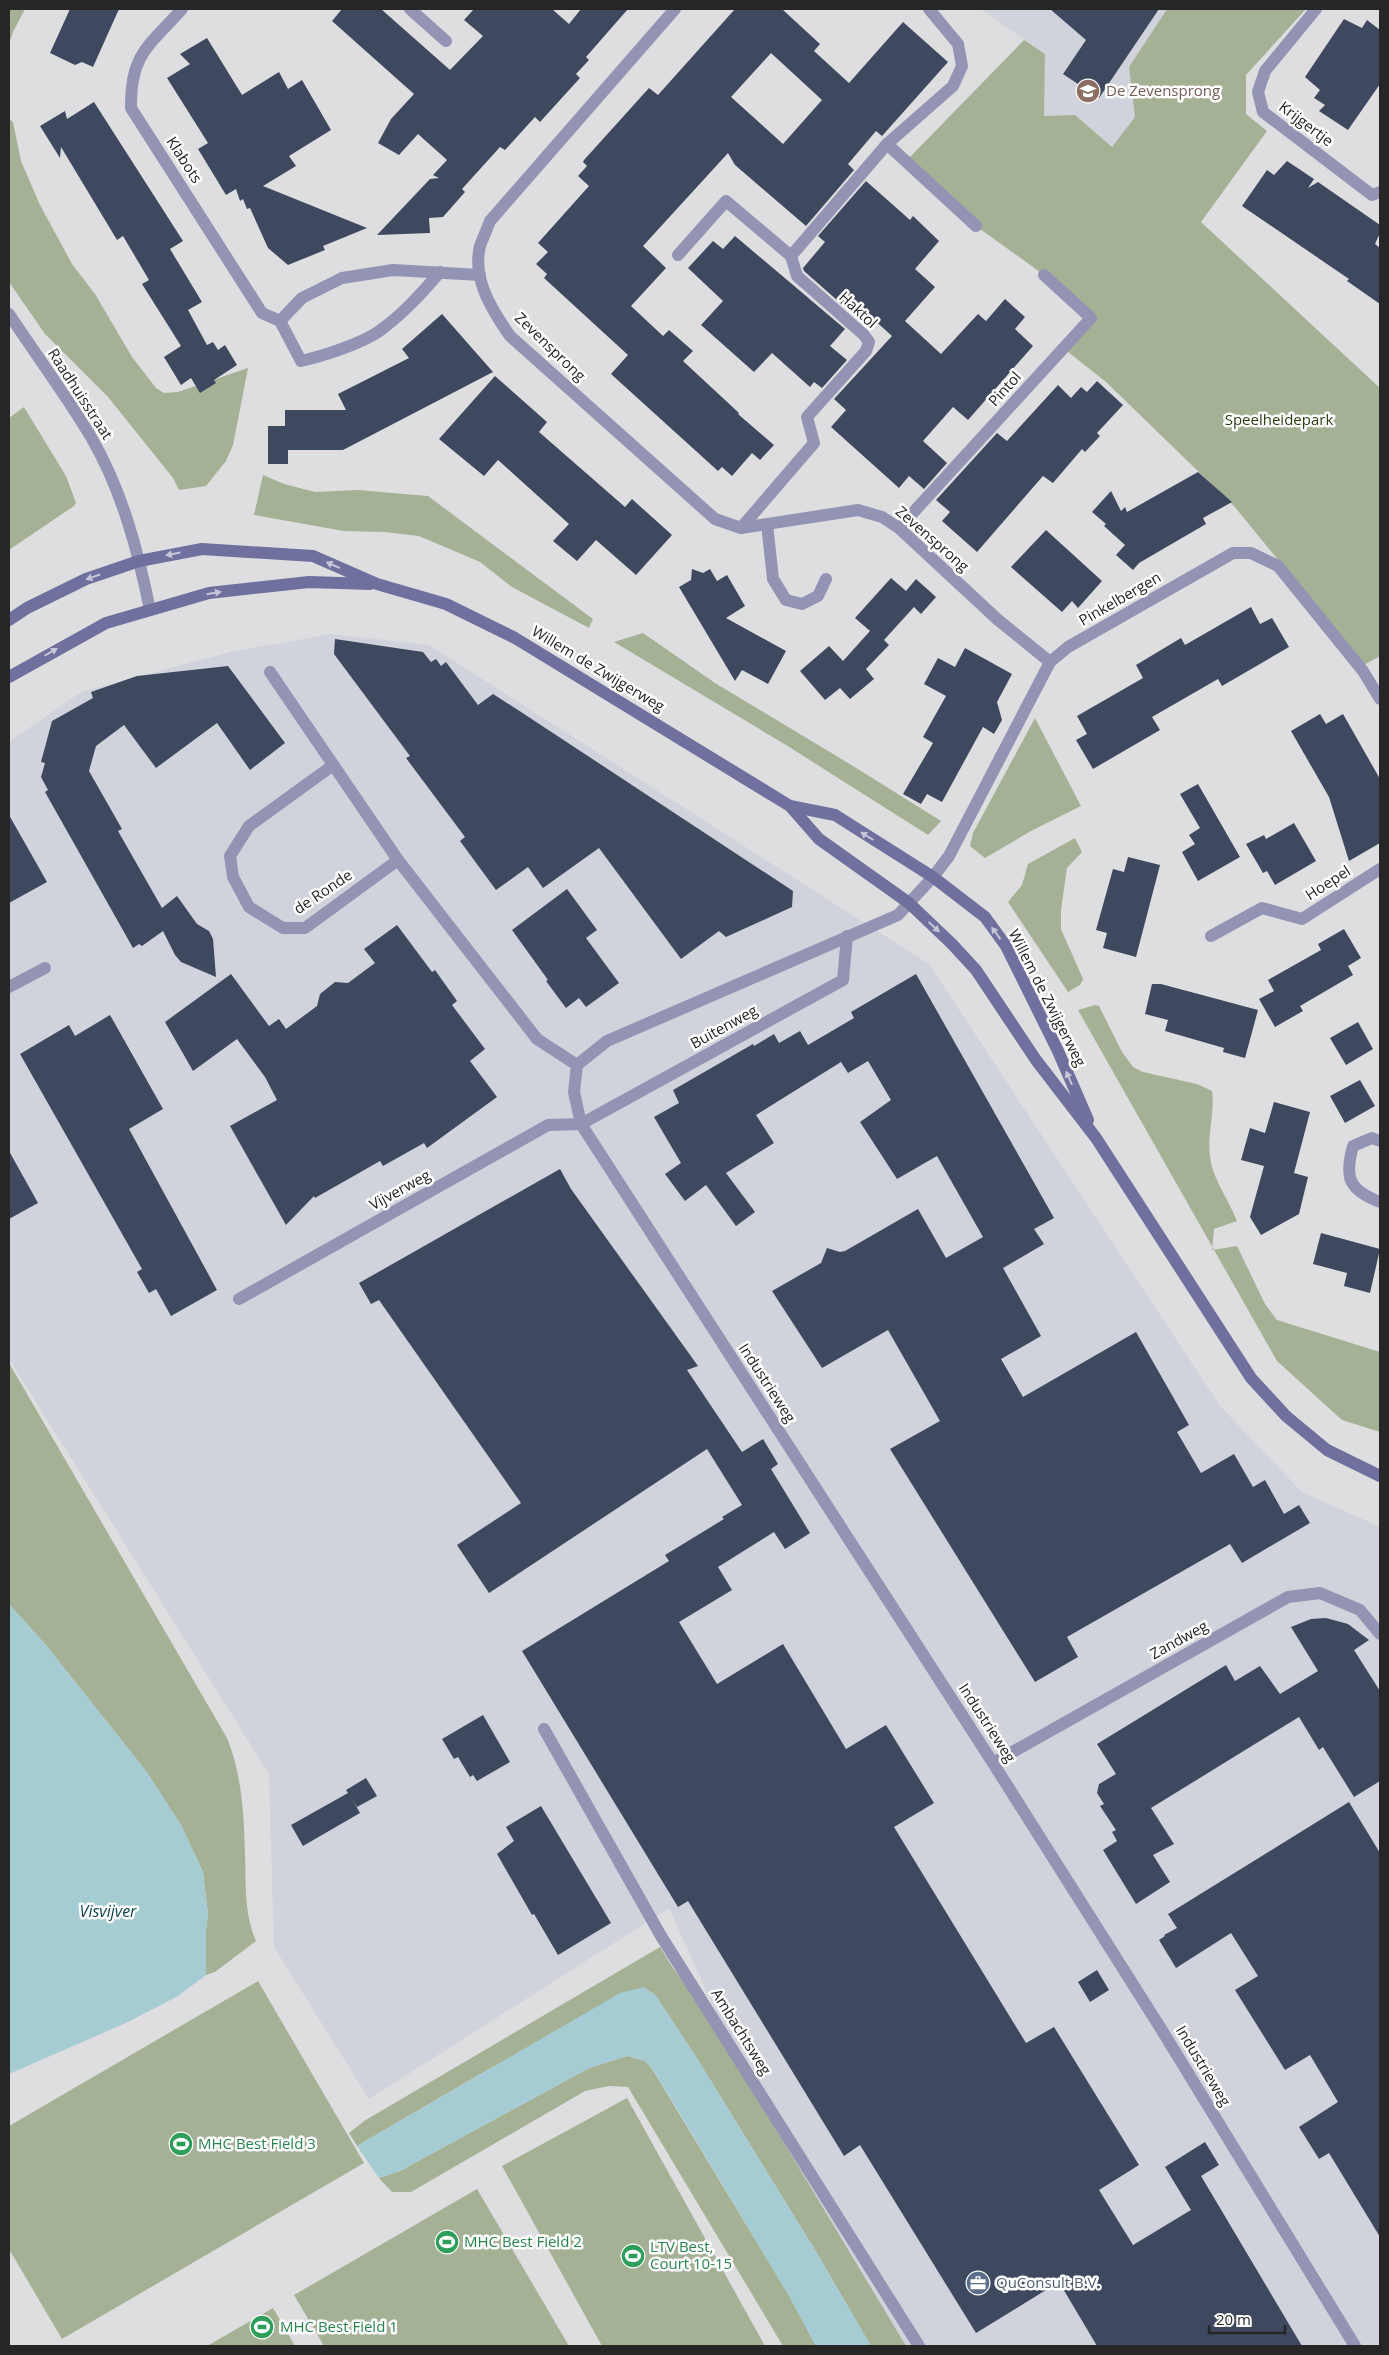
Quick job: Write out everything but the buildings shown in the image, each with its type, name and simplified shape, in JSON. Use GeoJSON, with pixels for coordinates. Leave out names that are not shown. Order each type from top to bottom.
{"type":"FeatureCollection","features":[{"type":"Feature","properties":{"kind":"main road","name":"Willem de Zwijgerweg"},"geometry":{"type":"LineString","coordinates":[[9,620],[27,608],[86,579],[140,561],[202,549],[313,556],[377,584],[446,604],[515,638],[790,806],[819,839],[909,903],[976,970],[1036,1060],[1096,1138],[1251,1378],[1286,1416],[1327,1450],[1380,1476]]}},
{"type":"Feature","properties":{"kind":"main road","name":"Willem de Zwijgerweg"},"geometry":{"type":"LineString","coordinates":[[9,677],[106,623],[209,593],[309,582],[377,584]]}},
{"type":"Feature","properties":{"kind":"main road","name":"Willem de Zwijgerweg"},"geometry":{"type":"LineString","coordinates":[[790,806],[835,815],[933,877],[985,917],[1006,946],[1058,1051],[1096,1138]]}},
{"type":"Feature","properties":{"kind":"street","name":"Klabots"},"geometry":{"type":"LineString","coordinates":[[182,9],[139,57],[132,79],[131,108],[262,313],[280,321]]}},
{"type":"Feature","properties":{"kind":"street"},"geometry":{"type":"LineString","coordinates":[[410,9],[446,41]]}},
{"type":"Feature","properties":{"kind":"street","name":"Zevensprong"},"geometry":{"type":"LineString","coordinates":[[675,9],[490,221],[480,248],[480,275],[491,309],[510,336],[715,519],[741,528],[858,510],[882,517],[899,528],[997,618],[1050,662]]}},
{"type":"Feature","properties":{"kind":"street"},"geometry":{"type":"LineString","coordinates":[[678,255],[726,201],[792,256],[887,144],[953,86],[962,66],[958,44],[929,9]]}},
{"type":"Feature","properties":{"kind":"street","name":"Krijgertje"},"geometry":{"type":"LineString","coordinates":[[1316,9],[1265,72],[1258,92],[1263,112],[1372,195],[1380,192]]}},
{"type":"Feature","properties":{"kind":"street"},"geometry":{"type":"LineString","coordinates":[[887,144],[976,226]]}},
{"type":"Feature","properties":{"kind":"street","name":"Haktol"},"geometry":{"type":"LineString","coordinates":[[741,528],[814,443],[807,417],[866,351],[869,342],[864,335],[796,276],[792,256]]}},
{"type":"Feature","properties":{"kind":"street"},"geometry":{"type":"LineString","coordinates":[[440,272],[414,302],[377,333],[323,356],[301,361],[280,321],[302,298],[342,278],[393,270],[440,272],[480,275]]}},
{"type":"Feature","properties":{"kind":"street","name":"Pintol"},"geometry":{"type":"LineString","coordinates":[[899,528],[1091,318],[1044,275]]}},
{"type":"Feature","properties":{"kind":"street","name":"Raadhuisstraat"},"geometry":{"type":"LineString","coordinates":[[9,314],[92,438],[116,490],[140,561],[150,610]]}},
{"type":"Feature","properties":{"kind":"street"},"geometry":{"type":"LineString","coordinates":[[767,524],[773,579],[786,600],[802,604],[818,596],[826,579]]}},
{"type":"Feature","properties":{"kind":"street","name":"Pinkelbergen"},"geometry":{"type":"LineString","coordinates":[[909,903],[949,856],[1050,662],[1068,647],[1233,553],[1251,553],[1278,566],[1363,670],[1380,699]]}},
{"type":"Feature","properties":{"kind":"street"},"geometry":{"type":"LineString","coordinates":[[270,672],[332,766],[398,860],[537,1039],[577,1066],[574,1092],[581,1124]]}},
{"type":"Feature","properties":{"kind":"street","name":"de Ronde"},"geometry":{"type":"LineString","coordinates":[[332,766],[249,826],[230,856],[233,877],[249,907],[283,928],[305,928],[398,860]]}},
{"type":"Feature","properties":{"kind":"street","name":"Hoepel"},"geometry":{"type":"LineString","coordinates":[[1211,936],[1262,908],[1302,919],[1380,869]]}},
{"type":"Feature","properties":{"kind":"street","name":"Buitenweg"},"geometry":{"type":"LineString","coordinates":[[577,1066],[608,1041],[898,915],[909,903]]}},
{"type":"Feature","properties":{"kind":"street","name":"Buitenweg"},"geometry":{"type":"LineString","coordinates":[[581,1124],[843,980],[847,936]]}},
{"type":"Feature","properties":{"kind":"street"},"geometry":{"type":"LineString","coordinates":[[9,987],[45,968]]}},
{"type":"Feature","properties":{"kind":"street","name":"Vijverweg"},"geometry":{"type":"LineString","coordinates":[[239,1299],[548,1125],[581,1124]]}},
{"type":"Feature","properties":{"kind":"street","name":"Industrieweg"},"geometry":{"type":"LineString","coordinates":[[581,1124],[993,1763],[1163,2032],[1355,2346]]}},
{"type":"Feature","properties":{"kind":"street"},"geometry":{"type":"LineString","coordinates":[[1380,1141],[1372,1138],[1353,1146],[1347,1166],[1354,1188],[1380,1202]]}},
{"type":"Feature","properties":{"kind":"street","name":"Zandweg"},"geometry":{"type":"LineString","coordinates":[[993,1763],[1288,1597],[1320,1593],[1360,1610],[1380,1634]]}},
{"type":"Feature","properties":{"kind":"street","name":"Ambachtsweg"},"geometry":{"type":"LineString","coordinates":[[544,1729],[661,1936],[919,2346]]}},
{"type":"Feature","properties":{"kind":"shaded area","name":"De Zevensprong"},"geometry":{"type":"Polygon","coordinates":[[[980,9],[1167,9],[1129,67],[1135,117],[1112,147],[1075,115],[1044,116],[1045,54],[980,9]]]}},
{"type":"Feature","properties":{"kind":"shaded area"},"geometry":{"type":"Polygon","coordinates":[[[331,634],[429,645],[929,964],[1220,1406],[1302,1492],[1380,1527],[1380,2346],[866,2346],[669,1908],[369,2099],[274,1947],[269,1774],[9,1359],[9,742],[81,692],[230,652],[331,634]]]}},
{"type":"Feature","properties":{"kind":"green space"},"geometry":{"type":"Polygon","coordinates":[[[9,9],[25,9],[9,44],[9,9]]]}},
{"type":"Feature","properties":{"kind":"green space","name":"Speelheidepark"},"geometry":{"type":"Polygon","coordinates":[[[1167,9],[1306,9],[1246,75],[1246,114],[1267,131],[1201,222],[1380,388],[1380,656],[1364,665],[1234,506],[1106,382],[1067,351],[1094,318],[1044,275],[976,226],[909,158],[1024,40],[1045,54],[1044,116],[1075,115],[1112,147],[1135,117],[1129,67],[1167,9]]]}},
{"type":"Feature","properties":{"kind":"green space"},"geometry":{"type":"Polygon","coordinates":[[[9,119],[13,122],[21,161],[40,205],[72,264],[95,294],[132,357],[156,388],[164,393],[178,392],[248,368],[233,445],[226,461],[206,486],[179,490],[173,478],[108,397],[45,334],[9,282],[9,119]]]}},
{"type":"Feature","properties":{"kind":"green space"},"geometry":{"type":"Polygon","coordinates":[[[24,407],[66,476],[76,503],[9,550],[9,418],[24,407]]]}},
{"type":"Feature","properties":{"kind":"green space"},"geometry":{"type":"Polygon","coordinates":[[[263,475],[284,484],[315,492],[358,490],[428,496],[593,619],[589,628],[512,587],[480,562],[419,536],[385,532],[344,531],[254,515],[263,475]]]}},
{"type":"Feature","properties":{"kind":"green space"},"geometry":{"type":"Polygon","coordinates":[[[643,633],[715,683],[941,821],[928,835],[786,745],[614,642],[643,633]]]}},
{"type":"Feature","properties":{"kind":"green space"},"geometry":{"type":"Polygon","coordinates":[[[1035,718],[1081,806],[1031,831],[985,858],[970,846],[973,833],[1035,718]]]}},
{"type":"Feature","properties":{"kind":"green space"},"geometry":{"type":"Polygon","coordinates":[[[1075,838],[1082,852],[1067,868],[1061,910],[1061,929],[1083,979],[1080,985],[1068,992],[1008,902],[1022,885],[1028,864],[1075,838]]]}},
{"type":"Feature","properties":{"kind":"green space"},"geometry":{"type":"Polygon","coordinates":[[[1095,1005],[1099,1006],[1122,1052],[1133,1067],[1143,1072],[1197,1084],[1212,1091],[1213,1107],[1209,1140],[1210,1157],[1218,1182],[1237,1221],[1214,1229],[1212,1247],[1078,1010],[1095,1005]]]}},
{"type":"Feature","properties":{"kind":"green space"},"geometry":{"type":"Polygon","coordinates":[[[1237,1246],[1265,1304],[1277,1320],[1380,1352],[1380,1432],[1342,1420],[1277,1361],[1214,1250],[1237,1246]]]}},
{"type":"Feature","properties":{"kind":"green space"},"geometry":{"type":"Polygon","coordinates":[[[9,1363],[227,1738],[232,1752],[243,1810],[249,1920],[256,1941],[215,1972],[206,1975],[208,1915],[203,1872],[181,1825],[146,1771],[45,1644],[9,1604],[9,1363]]]}},
{"type":"Feature","properties":{"kind":"green space"},"geometry":{"type":"Polygon","coordinates":[[[660,1947],[703,2008],[906,2346],[871,2346],[815,2250],[698,2060],[656,1996],[644,1987],[489,2069],[357,2146],[349,2133],[364,2121],[660,1947]]]}},
{"type":"Feature","properties":{"kind":"green space","name":"MHC Best Field 3"},"geometry":{"type":"Polygon","coordinates":[[[258,1981],[364,2163],[62,2339],[9,2249],[9,2126],[258,1981]]]}},
{"type":"Feature","properties":{"kind":"green space"},"geometry":{"type":"Polygon","coordinates":[[[627,2056],[645,2061],[651,2067],[788,2294],[816,2346],[783,2346],[628,2087],[609,2086],[585,2091],[411,2192],[392,2192],[379,2178],[400,2171],[589,2068],[627,2056]]]}},
{"type":"Feature","properties":{"kind":"green space","name":"LTV Best, Court 10-15"},"geometry":{"type":"Polygon","coordinates":[[[627,2098],[765,2346],[602,2346],[502,2166],[627,2098]]]}},
{"type":"Feature","properties":{"kind":"green space","name":"MHC Best Field 2"},"geometry":{"type":"Polygon","coordinates":[[[477,2189],[569,2346],[324,2346],[294,2295],[477,2189]]]}},
{"type":"Feature","properties":{"kind":"green space","name":"MHC Best Field 1"},"geometry":{"type":"Polygon","coordinates":[[[273,2308],[295,2346],[207,2346],[273,2308]]]}},
{"type":"Feature","properties":{"kind":"water","name":"Visvijver"},"geometry":{"type":"Polygon","coordinates":[[[9,1604],[45,1644],[146,1771],[181,1825],[203,1872],[208,1915],[206,1975],[178,1996],[128,2022],[9,2074],[9,1604]]]}},
{"type":"Feature","properties":{"kind":"water"},"geometry":{"type":"Polygon","coordinates":[[[644,1987],[656,1996],[698,2060],[815,2250],[871,2346],[816,2346],[788,2294],[674,2104],[651,2067],[645,2061],[627,2056],[589,2068],[400,2171],[379,2178],[357,2146],[620,1993],[644,1987]]]}},
{"type":"Feature","properties":{"kind":"place","name":"De Zevensprong"},"geometry":{"type":"Point","coordinates":[1088,91]}},
{"type":"Feature","properties":{"kind":"place","name":"MHC Best Field 3"},"geometry":{"type":"Point","coordinates":[181,2144]}},
{"type":"Feature","properties":{"kind":"place","name":"MHC Best Field 2"},"geometry":{"type":"Point","coordinates":[447,2242]}},
{"type":"Feature","properties":{"kind":"place","name":"LTV Best, Court 10-15"},"geometry":{"type":"Point","coordinates":[633,2256]}},
{"type":"Feature","properties":{"kind":"place","name":"QuConsult B.V."},"geometry":{"type":"Point","coordinates":[978,2283]}},
{"type":"Feature","properties":{"kind":"place","name":"MHC Best Field 1"},"geometry":{"type":"Point","coordinates":[262,2327]}}]}
